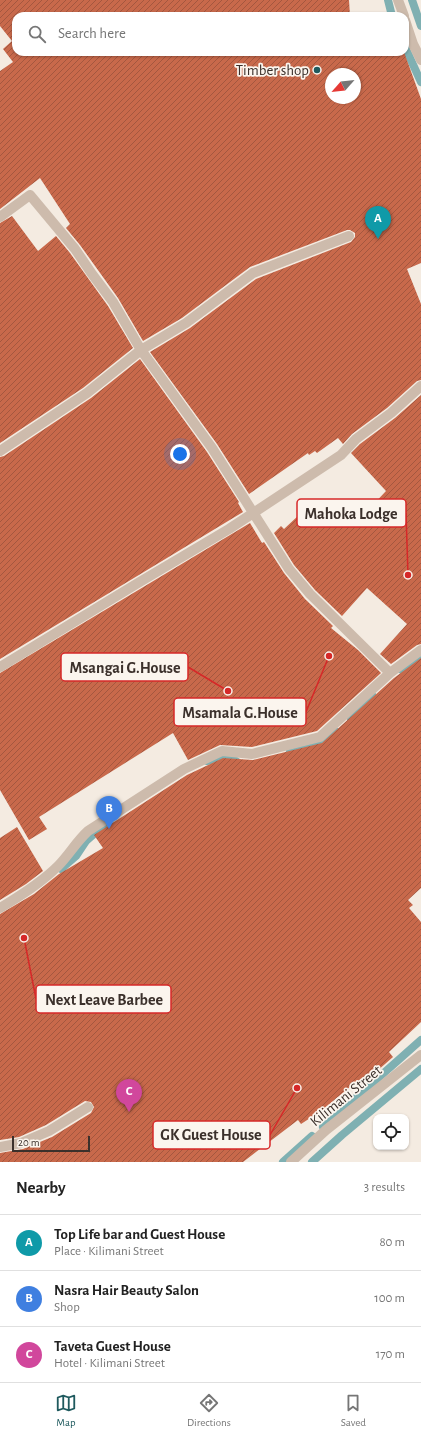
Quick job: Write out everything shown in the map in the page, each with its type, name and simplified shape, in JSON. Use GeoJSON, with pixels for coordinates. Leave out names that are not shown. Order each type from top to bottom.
{"type":"FeatureCollection","features":[{"type":"Feature","properties":{"kind":"street"},"geometry":{"type":"LineString","coordinates":[[398,0],[402,12]]}},
{"type":"Feature","properties":{"kind":"street"},"geometry":{"type":"LineString","coordinates":[[409,32],[421,60]]}},
{"type":"Feature","properties":{"kind":"street"},"geometry":{"type":"LineString","coordinates":[[0,218],[30,195],[75,249],[113,302],[141,350],[212,448],[289,569],[310,594],[390,673]]}},
{"type":"Feature","properties":{"kind":"street"},"geometry":{"type":"LineString","coordinates":[[0,451],[87,393],[141,350],[186,323],[253,273],[349,236]]}},
{"type":"Feature","properties":{"kind":"street"},"geometry":{"type":"LineString","coordinates":[[0,667],[138,582],[229,529],[341,455],[356,439],[391,413],[421,386]]}},
{"type":"Feature","properties":{"kind":"street"},"geometry":{"type":"LineString","coordinates":[[0,908],[28,891],[58,866],[78,840],[88,831],[184,769],[222,751],[252,754],[320,737],[390,673],[421,650]]}},
{"type":"Feature","properties":{"kind":"street","name":"Kilimani Street"},"geometry":{"type":"LineString","coordinates":[[291,1162],[326,1130],[421,1055]]}},
{"type":"Feature","properties":{"kind":"street"},"geometry":{"type":"LineString","coordinates":[[0,1147],[21,1143],[49,1132],[88,1107]]}},
{"type":"Feature","properties":{"kind":"building"},"geometry":{"type":"Polygon","coordinates":[[[0,0],[349,0],[350,12],[12,12],[12,41],[0,26],[0,0]]]}},
{"type":"Feature","properties":{"kind":"building"},"geometry":{"type":"Polygon","coordinates":[[[12,41],[12,56],[405,56],[421,99],[421,263],[407,269],[421,304],[421,380],[417,381],[387,408],[352,434],[343,444],[338,438],[317,453],[315,451],[309,455],[308,453],[249,494],[217,444],[150,352],[190,328],[256,279],[351,242],[355,237],[355,233],[347,230],[250,267],[182,318],[143,341],[118,298],[66,228],[70,224],[40,178],[0,209],[0,71],[13,62],[3,49],[12,41]]]}},
{"type":"Feature","properties":{"kind":"building"},"geometry":{"type":"Polygon","coordinates":[[[12,216],[38,251],[56,236],[108,306],[133,348],[83,388],[0,443],[0,223],[12,216]]]}},
{"type":"Feature","properties":{"kind":"building"},"geometry":{"type":"Polygon","coordinates":[[[140,359],[207,452],[239,502],[238,503],[243,512],[0,659],[0,457],[4,456],[91,398],[140,359]]]}},
{"type":"Feature","properties":{"kind":"building"},"geometry":{"type":"Polygon","coordinates":[[[421,395],[421,644],[417,645],[391,664],[380,654],[407,624],[367,588],[342,616],[315,590],[294,565],[274,533],[281,526],[284,529],[299,515],[302,520],[313,510],[325,522],[336,510],[353,526],[386,491],[351,453],[421,395]]]}},
{"type":"Feature","properties":{"kind":"building"},"geometry":{"type":"Polygon","coordinates":[[[250,523],[262,543],[264,542],[284,573],[305,599],[333,626],[331,628],[358,650],[381,673],[317,731],[252,747],[220,745],[188,760],[173,733],[39,817],[47,829],[29,840],[0,790],[0,673],[250,523]]]}},
{"type":"Feature","properties":{"kind":"building"},"geometry":{"type":"Polygon","coordinates":[[[421,658],[421,888],[408,900],[413,905],[409,908],[421,922],[421,1022],[389,1052],[393,1057],[361,1085],[357,1081],[321,1111],[301,1124],[298,1120],[243,1162],[0,1162],[0,1153],[23,1149],[52,1137],[91,1113],[94,1107],[91,1102],[85,1101],[46,1125],[19,1137],[0,1140],[0,914],[34,894],[59,874],[103,848],[94,835],[187,775],[223,758],[253,760],[322,743],[394,678],[421,658]]]}},
{"type":"Feature","properties":{"kind":"building"},"geometry":{"type":"Polygon","coordinates":[[[17,827],[43,871],[26,884],[0,900],[0,838],[17,827]]]}},
{"type":"Feature","properties":{"kind":"waterway"},"geometry":{"type":"LineString","coordinates":[[388,0],[391,12]]}},
{"type":"Feature","properties":{"kind":"waterway"},"geometry":{"type":"LineString","coordinates":[[412,0],[421,26]]}},
{"type":"Feature","properties":{"kind":"waterway"},"geometry":{"type":"LineString","coordinates":[[409,56],[421,82]]}},
{"type":"Feature","properties":{"kind":"waterway"},"geometry":{"type":"LineString","coordinates":[[400,669],[421,660]]}},
{"type":"Feature","properties":{"kind":"waterway"},"geometry":{"type":"LineString","coordinates":[[351,719],[372,695]]}},
{"type":"Feature","properties":{"kind":"waterway"},"geometry":{"type":"LineString","coordinates":[[290,752],[327,739],[337,732]]}},
{"type":"Feature","properties":{"kind":"waterway"},"geometry":{"type":"LineString","coordinates":[[207,761],[229,756],[240,764]]}},
{"type":"Feature","properties":{"kind":"waterway"},"geometry":{"type":"LineString","coordinates":[[61,869],[76,856],[86,841],[103,826]]}},
{"type":"Feature","properties":{"kind":"waterway"},"geometry":{"type":"LineString","coordinates":[[323,1127],[421,1040]]}},
{"type":"Feature","properties":{"kind":"waterway"},"geometry":{"type":"LineString","coordinates":[[312,1162],[421,1069]]}},
{"type":"Feature","properties":{"kind":"waterway"},"geometry":{"type":"LineString","coordinates":[[283,1162],[312,1136]]}},
{"type":"Feature","properties":{"kind":"place","name":"Timber shop"},"geometry":{"type":"Point","coordinates":[317,70]}},
{"type":"Feature","properties":{"kind":"place","name":"Top Life bar and Guest House"},"geometry":{"type":"Point","coordinates":[378,239]}},
{"type":"Feature","properties":{"kind":"place","name":"Mahoka Lodge"},"geometry":{"type":"Point","coordinates":[408,575]}},
{"type":"Feature","properties":{"kind":"place","name":"Msamala G.House"},"geometry":{"type":"Point","coordinates":[329,656]}},
{"type":"Feature","properties":{"kind":"place","name":"Msangai G.House"},"geometry":{"type":"Point","coordinates":[228,691]}},
{"type":"Feature","properties":{"kind":"place","name":"Nasra Hair Beauty Salon"},"geometry":{"type":"Point","coordinates":[109,829]}},
{"type":"Feature","properties":{"kind":"place","name":"Next Leave Barbee"},"geometry":{"type":"Point","coordinates":[24,938]}},
{"type":"Feature","properties":{"kind":"place","name":"GK Guest House"},"geometry":{"type":"Point","coordinates":[297,1088]}},
{"type":"Feature","properties":{"kind":"place","name":"Taveta Guest House"},"geometry":{"type":"Point","coordinates":[129,1112]}}]}
